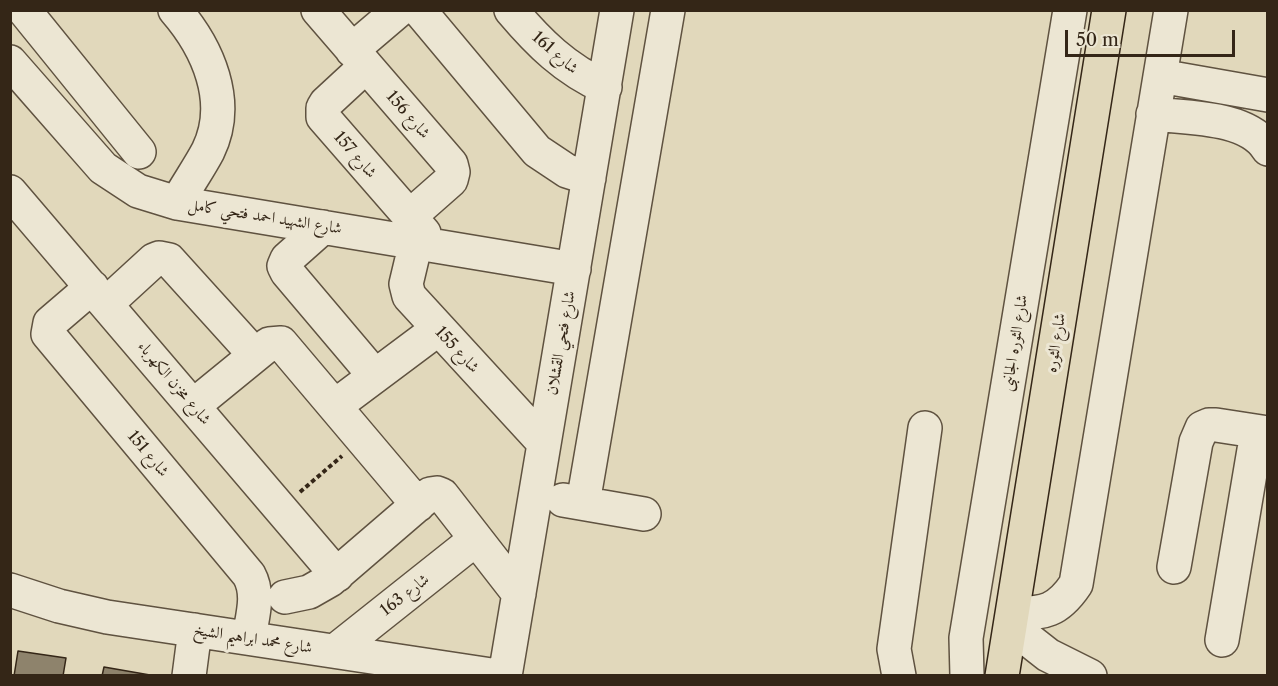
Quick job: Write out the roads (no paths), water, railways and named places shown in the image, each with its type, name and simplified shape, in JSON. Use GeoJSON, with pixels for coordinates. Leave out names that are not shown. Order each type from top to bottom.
{"type":"FeatureCollection","features":[{"type":"Feature","properties":{"kind":"highway","name":"شارع الثوره"},"geometry":{"type":"LineString","coordinates":[[1002,675],[1109,10]]}},
{"type":"Feature","properties":{"kind":"street"},"geometry":{"type":"LineString","coordinates":[[24,10],[139,152]]}},
{"type":"Feature","properties":{"kind":"street","name":"شارع 156"},"geometry":{"type":"LineString","coordinates":[[318,10],[452,168],[451,180],[420,235]]}},
{"type":"Feature","properties":{"kind":"street"},"geometry":{"type":"LineString","coordinates":[[359,58],[399,10]]}},
{"type":"Feature","properties":{"kind":"street"},"geometry":{"type":"LineString","coordinates":[[419,10],[537,151],[567,171],[589,178]]}},
{"type":"Feature","properties":{"kind":"street","name":"شارع 161"},"geometry":{"type":"LineString","coordinates":[[512,10],[539,42],[559,60],[605,87]]}},
{"type":"Feature","properties":{"kind":"street","name":"شارع فتحي القشلان"},"geometry":{"type":"LineString","coordinates":[[497,675],[519,594],[617,10]]}},
{"type":"Feature","properties":{"kind":"street"},"geometry":{"type":"LineString","coordinates":[[583,503],[668,10]]}},
{"type":"Feature","properties":{"kind":"street","name":"شارع الثوره الجانبى"},"geometry":{"type":"LineString","coordinates":[[967,675],[966,638],[1070,10]]}},
{"type":"Feature","properties":{"kind":"street"},"geometry":{"type":"LineString","coordinates":[[1012,619],[1050,610],[1066,600],[1076,584],[1171,10]]}},
{"type":"Feature","properties":{"kind":"street"},"geometry":{"type":"LineString","coordinates":[[177,202],[208,150],[216,111],[215,87],[207,56],[183,13]]}},
{"type":"Feature","properties":{"kind":"street","name":"شارع 157"},"geometry":{"type":"LineString","coordinates":[[359,58],[326,103],[323,108],[323,117],[420,235]]}},
{"type":"Feature","properties":{"kind":"street","name":"شارع الشهيد احمد فتحي كامل"},"geometry":{"type":"LineString","coordinates":[[10,62],[94,159],[114,177],[144,193],[177,202],[323,227],[420,235],[574,269]]}},
{"type":"Feature","properties":{"kind":"street"},"geometry":{"type":"LineString","coordinates":[[1160,76],[1268,95]]}},
{"type":"Feature","properties":{"kind":"street"},"geometry":{"type":"LineString","coordinates":[[52,111],[84,84]]}},
{"type":"Feature","properties":{"kind":"street"},"geometry":{"type":"LineString","coordinates":[[1152,114],[1231,124],[1258,136],[1268,149]]}},
{"type":"Feature","properties":{"kind":"street","name":"شارع مخزن الكهرباء"},"geometry":{"type":"LineString","coordinates":[[17,211],[99,295],[337,575]]}},
{"type":"Feature","properties":{"kind":"street"},"geometry":{"type":"LineString","coordinates":[[323,227],[287,259],[284,266],[375,376]]}},
{"type":"Feature","properties":{"kind":"street","name":"شارع 155"},"geometry":{"type":"LineString","coordinates":[[420,235],[406,290],[438,329],[544,443]]}},
{"type":"Feature","properties":{"kind":"street","name":"شارع 151"},"geometry":{"type":"LineString","coordinates":[[249,638],[255,600],[254,587],[249,575],[48,334],[50,322],[99,295],[154,260],[164,258],[173,263],[255,355]]}},
{"type":"Feature","properties":{"kind":"street"},"geometry":{"type":"LineString","coordinates":[[335,406],[438,329]]}},
{"type":"Feature","properties":{"kind":"street"},"geometry":{"type":"LineString","coordinates":[[193,406],[268,344],[281,343],[418,505]]}},
{"type":"Feature","properties":{"kind":"street"},"geometry":{"type":"LineString","coordinates":[[1174,567],[1196,442],[1202,428],[1216,425],[1262,433],[1222,640]]}},
{"type":"Feature","properties":{"kind":"street"},"geometry":{"type":"LineString","coordinates":[[898,675],[894,649],[925,428]]}},
{"type":"Feature","properties":{"kind":"street"},"geometry":{"type":"LineString","coordinates":[[285,597],[309,592],[337,575],[432,493],[440,494],[519,594]]}},
{"type":"Feature","properties":{"kind":"street"},"geometry":{"type":"LineString","coordinates":[[536,495],[644,514]]}},
{"type":"Feature","properties":{"kind":"street","name":"شارع 163"},"geometry":{"type":"LineString","coordinates":[[319,658],[476,539]]}},
{"type":"Feature","properties":{"kind":"street","name":"شارع محمد ابراهيم الشيخ"},"geometry":{"type":"LineString","coordinates":[[11,593],[83,612],[249,638],[319,658],[403,668],[497,675]]}},
{"type":"Feature","properties":{"kind":"street"},"geometry":{"type":"LineString","coordinates":[[1012,619],[1048,655],[1090,675]]}},
{"type":"Feature","properties":{"kind":"street"},"geometry":{"type":"LineString","coordinates":[[189,675],[195,630]]}}]}
